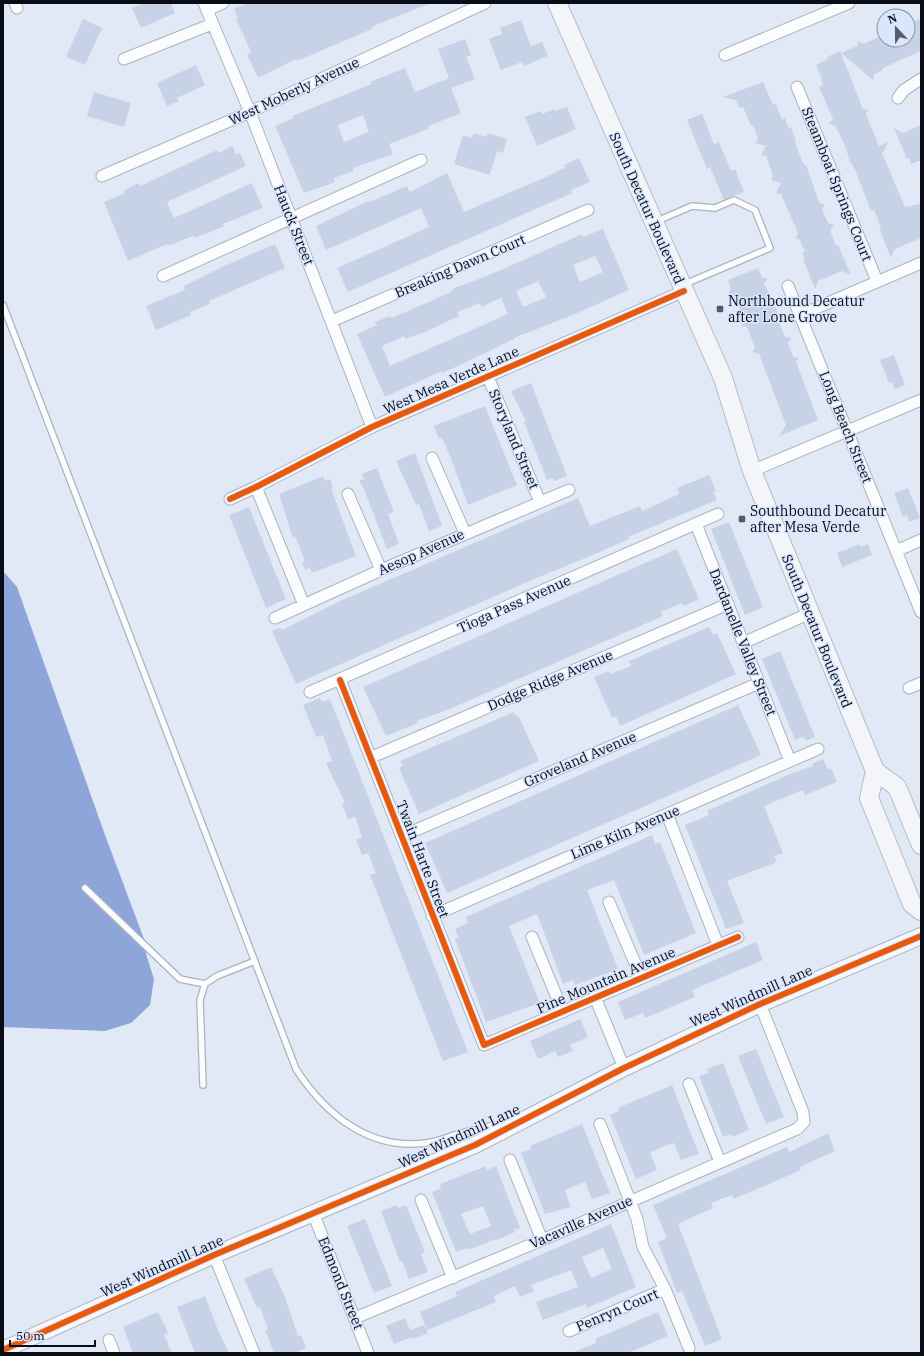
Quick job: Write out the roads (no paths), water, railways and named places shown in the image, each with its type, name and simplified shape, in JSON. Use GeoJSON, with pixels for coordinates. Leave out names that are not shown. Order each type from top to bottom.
{"type":"FeatureCollection","features":[{"type":"Feature","properties":{"kind":"main road","name":"South Decatur Boulevard"},"geometry":{"type":"LineString","coordinates":[[557,3],[653,223],[723,378],[752,471],[875,771]]}},
{"type":"Feature","properties":{"kind":"main road"},"geometry":{"type":"LineString","coordinates":[[921,845],[897,786],[875,771],[869,798],[912,904],[921,911]]}},
{"type":"Feature","properties":{"kind":"street"},"geometry":{"type":"LineString","coordinates":[[205,6],[222,3]]}},
{"type":"Feature","properties":{"kind":"street","name":"West Moberly Avenue"},"geometry":{"type":"LineString","coordinates":[[102,176],[250,112],[485,3]]}},
{"type":"Feature","properties":{"kind":"street"},"geometry":{"type":"LineString","coordinates":[[725,55],[849,3]]}},
{"type":"Feature","properties":{"kind":"street","name":"Hauck Street"},"geometry":{"type":"LineString","coordinates":[[205,6],[250,112],[372,427]]}},
{"type":"Feature","properties":{"kind":"street"},"geometry":{"type":"LineString","coordinates":[[124,59],[212,24]]}},
{"type":"Feature","properties":{"kind":"street"},"geometry":{"type":"LineString","coordinates":[[898,98],[904,90],[921,79]]}},
{"type":"Feature","properties":{"kind":"street","name":"Steamboat Springs Court"},"geometry":{"type":"LineString","coordinates":[[797,86],[877,281]]}},
{"type":"Feature","properties":{"kind":"street"},"geometry":{"type":"LineString","coordinates":[[163,276],[290,217],[421,160]]}},
{"type":"Feature","properties":{"kind":"street","name":"Breaking Dawn Court"},"geometry":{"type":"LineString","coordinates":[[332,321],[588,210]]}},
{"type":"Feature","properties":{"kind":"street"},"geometry":{"type":"LineString","coordinates":[[800,315],[921,263]]}},
{"type":"Feature","properties":{"kind":"street","name":"Long Beach Street"},"geometry":{"type":"LineString","coordinates":[[788,286],[921,612]]}},
{"type":"Feature","properties":{"kind":"street","name":"West Mesa Verde Lane"},"geometry":{"type":"LineString","coordinates":[[230,499],[256,488],[372,427],[682,288]]}},
{"type":"Feature","properties":{"kind":"street","name":"Storyland Street"},"geometry":{"type":"LineString","coordinates":[[488,376],[540,502]]}},
{"type":"Feature","properties":{"kind":"street"},"geometry":{"type":"LineString","coordinates":[[752,471],[921,400]]}},
{"type":"Feature","properties":{"kind":"street"},"geometry":{"type":"LineString","coordinates":[[432,458],[465,534]]}},
{"type":"Feature","properties":{"kind":"street"},"geometry":{"type":"LineString","coordinates":[[256,488],[304,605]]}},
{"type":"Feature","properties":{"kind":"street","name":"Aesop Avenue"},"geometry":{"type":"LineString","coordinates":[[276,618],[381,570],[568,490]]}},
{"type":"Feature","properties":{"kind":"street"},"geometry":{"type":"LineString","coordinates":[[348,494],[381,570]]}},
{"type":"Feature","properties":{"kind":"street","name":"Tioga Pass Avenue"},"geometry":{"type":"LineString","coordinates":[[310,692],[718,514]]}},
{"type":"Feature","properties":{"kind":"street","name":"Dardanelle Valley Street"},"geometry":{"type":"LineString","coordinates":[[696,524],[790,761]]}},
{"type":"Feature","properties":{"kind":"street"},"geometry":{"type":"LineString","coordinates":[[896,551],[921,540]]}},
{"type":"Feature","properties":{"kind":"street","name":"Dodge Ridge Avenue"},"geometry":{"type":"LineString","coordinates":[[372,757],[728,604]]}},
{"type":"Feature","properties":{"kind":"street"},"geometry":{"type":"LineString","coordinates":[[743,643],[810,613]]}},
{"type":"Feature","properties":{"kind":"street","name":"Twain Harte Street"},"geometry":{"type":"LineString","coordinates":[[340,680],[372,757],[432,916],[484,1045]]}},
{"type":"Feature","properties":{"kind":"street","name":"Groveland Avenue"},"geometry":{"type":"LineString","coordinates":[[402,836],[759,683]]}},
{"type":"Feature","properties":{"kind":"street"},"geometry":{"type":"LineString","coordinates":[[909,688],[921,683]]}},
{"type":"Feature","properties":{"kind":"street","name":"Lime Kiln Avenue"},"geometry":{"type":"LineString","coordinates":[[432,916],[818,749]]}},
{"type":"Feature","properties":{"kind":"street"},"geometry":{"type":"LineString","coordinates":[[667,814],[718,945]]}},
{"type":"Feature","properties":{"kind":"street"},"geometry":{"type":"LineString","coordinates":[[609,902],[641,977]]}},
{"type":"Feature","properties":{"kind":"street","name":"West Windmill Lane"},"geometry":{"type":"LineString","coordinates":[[3,1350],[214,1255],[475,1145],[624,1068],[760,1004],[921,936]]}},
{"type":"Feature","properties":{"kind":"street"},"geometry":{"type":"LineString","coordinates":[[532,937],[563,1012]]}},
{"type":"Feature","properties":{"kind":"street","name":"Pine Mountain Avenue"},"geometry":{"type":"LineString","coordinates":[[484,1045],[738,937]]}},
{"type":"Feature","properties":{"kind":"street"},"geometry":{"type":"LineString","coordinates":[[595,998],[624,1068]]}},
{"type":"Feature","properties":{"kind":"street","name":"Vacaville Avenue"},"geometry":{"type":"LineString","coordinates":[[355,1318],[542,1240],[630,1200],[797,1129],[804,1122],[803,1112],[760,1004]]}},
{"type":"Feature","properties":{"kind":"street"},"geometry":{"type":"LineString","coordinates":[[689,1084],[720,1162]]}},
{"type":"Feature","properties":{"kind":"street"},"geometry":{"type":"LineString","coordinates":[[600,1124],[637,1219],[643,1247],[665,1289],[690,1348]]}},
{"type":"Feature","properties":{"kind":"street"},"geometry":{"type":"LineString","coordinates":[[510,1160],[542,1240]]}},
{"type":"Feature","properties":{"kind":"street"},"geometry":{"type":"LineString","coordinates":[[421,1200],[453,1278]]}},
{"type":"Feature","properties":{"kind":"street","name":"Edmond Street"},"geometry":{"type":"LineString","coordinates":[[313,1213],[368,1353]]}},
{"type":"Feature","properties":{"kind":"street"},"geometry":{"type":"LineString","coordinates":[[214,1255],[254,1353]]}},
{"type":"Feature","properties":{"kind":"street","name":"Penryn Court"},"geometry":{"type":"LineString","coordinates":[[569,1331],[665,1289]]}},
{"type":"Feature","properties":{"kind":"street"},"geometry":{"type":"LineString","coordinates":[[109,1340],[114,1353]]}},
{"type":"Feature","properties":{"kind":"lane"},"geometry":{"type":"LineString","coordinates":[[653,223],[692,206],[715,208],[734,200],[755,210],[770,248],[682,288]]}},
{"type":"Feature","properties":{"kind":"lane"},"geometry":{"type":"LineString","coordinates":[[3,305],[296,1069],[310,1090],[330,1112],[351,1127],[375,1138],[403,1144],[433,1142],[463,1132],[527,1118]]}},
{"type":"Feature","properties":{"kind":"lane"},"geometry":{"type":"LineString","coordinates":[[85,888],[180,979],[205,984]]}},
{"type":"Feature","properties":{"kind":"lane"},"geometry":{"type":"LineString","coordinates":[[203,1085],[200,1000],[205,984],[218,976],[255,961]]}},
{"type":"Feature","properties":{"kind":"water"},"geometry":{"type":"Polygon","coordinates":[[[3,571],[17,587],[105,835],[144,939],[146,954],[154,979],[150,1005],[131,1023],[105,1031],[3,1027],[3,571]]]}},
{"type":"Feature","properties":{"kind":"place","name":"Northbound Decatur after Lone Grove"},"geometry":{"type":"Point","coordinates":[720,309]}},
{"type":"Feature","properties":{"kind":"place","name":"Southbound Decatur after Mesa Verde"},"geometry":{"type":"Point","coordinates":[742,519]}}]}
